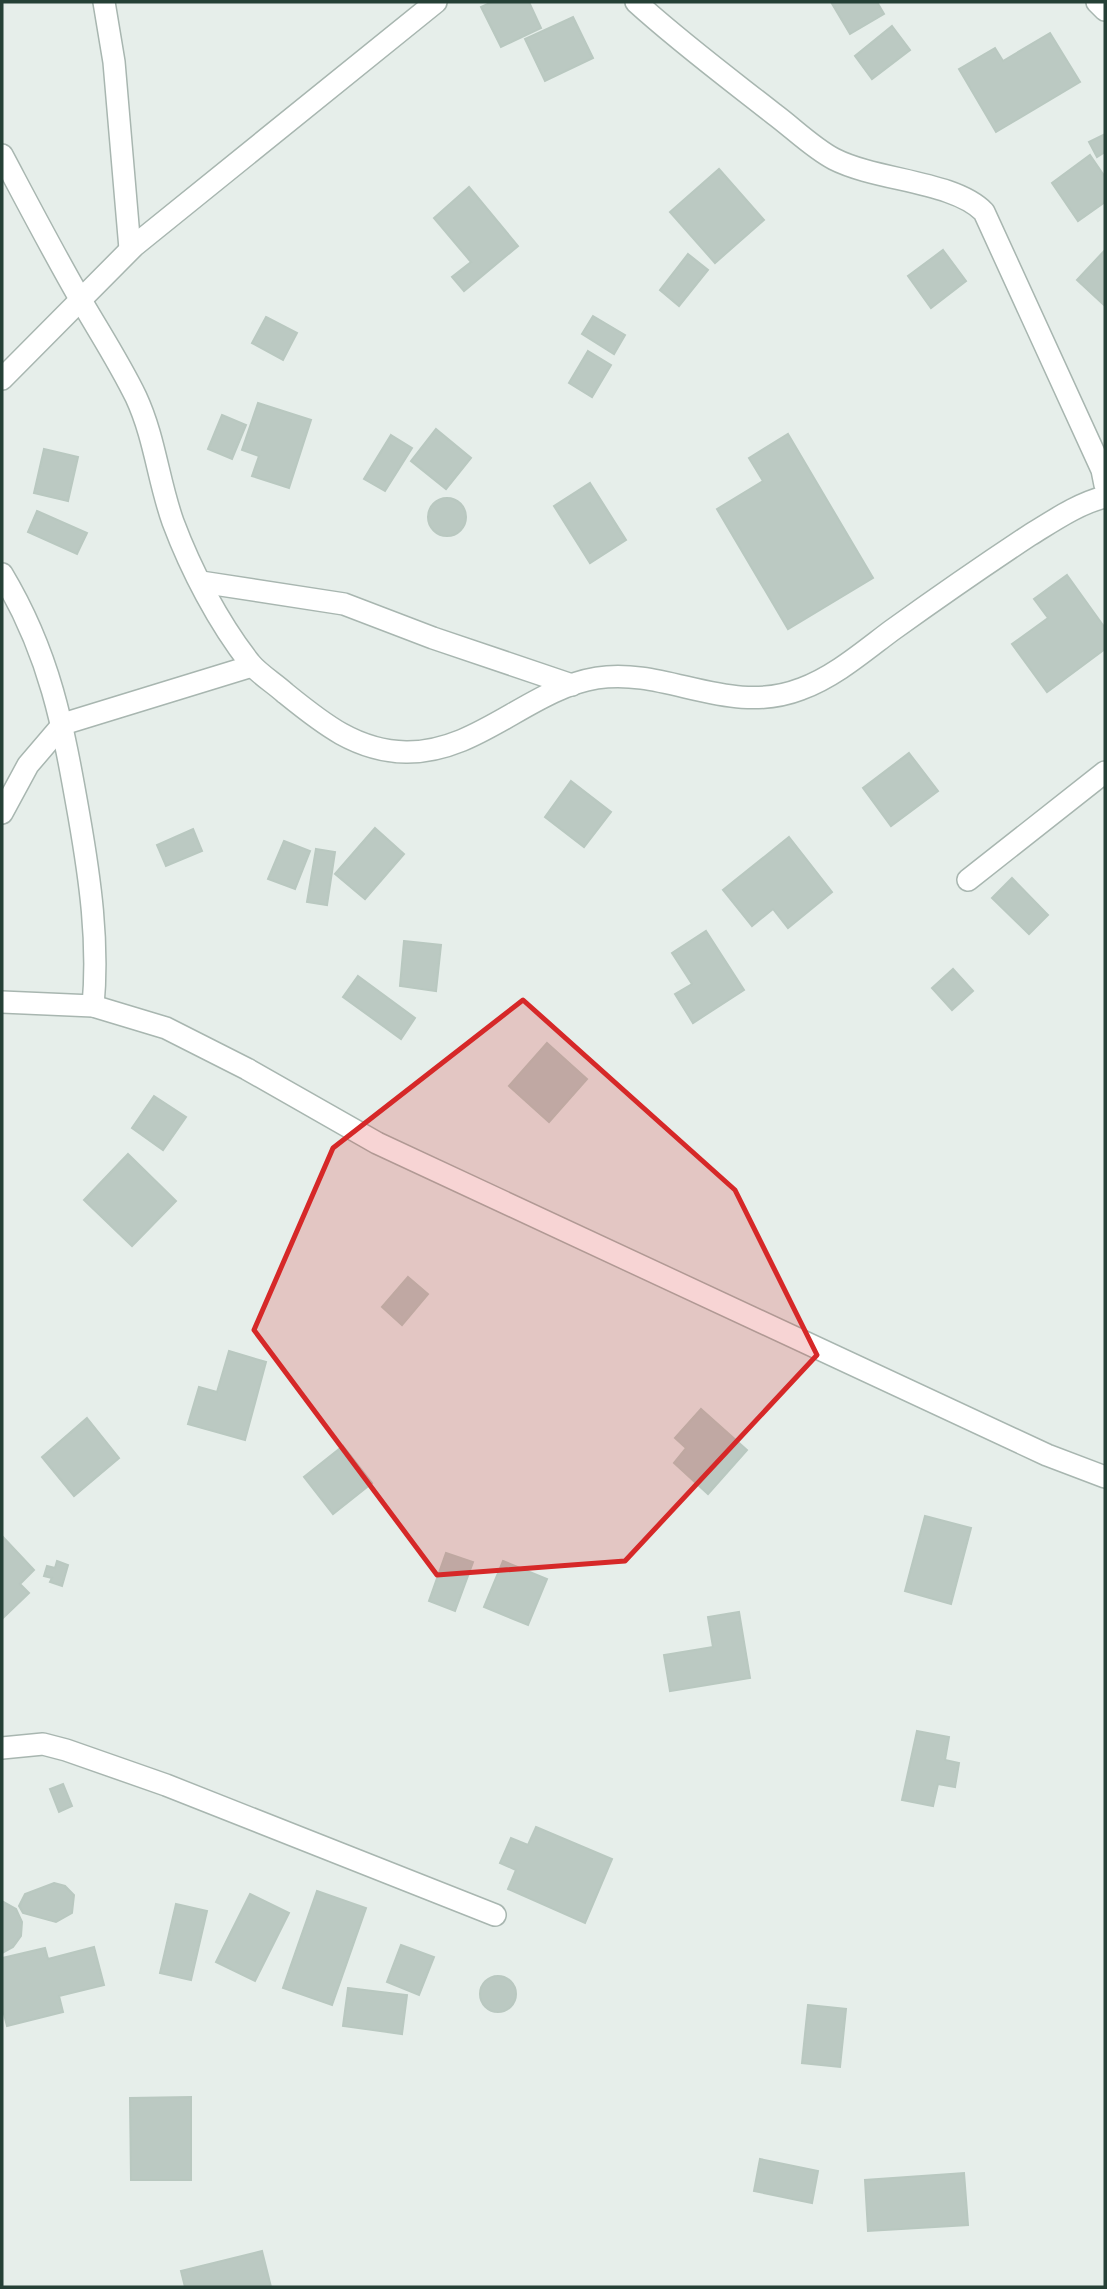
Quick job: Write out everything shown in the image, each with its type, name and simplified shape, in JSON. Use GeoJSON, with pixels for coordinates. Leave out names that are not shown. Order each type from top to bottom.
{"type":"FeatureCollection","features":[{"type":"Feature","properties":{"kind":"street"},"geometry":{"type":"LineString","coordinates":[[104,2],[114,62],[130,249]]}},
{"type":"Feature","properties":{"kind":"street"},"geometry":{"type":"LineString","coordinates":[[2,379],[130,249],[436,2]]}},
{"type":"Feature","properties":{"kind":"street"},"geometry":{"type":"LineString","coordinates":[[636,2],[672,35],[831,157],[878,176],[959,195],[979,206],[1102,470],[1105,485]]}},
{"type":"Feature","properties":{"kind":"street"},"geometry":{"type":"LineString","coordinates":[[2,155],[137,398],[155,445],[172,520],[222,622],[252,666],[320,721],[351,740],[381,750],[435,750],[464,739],[572,685],[613,676],[639,677],[700,693],[755,698],[800,690],[835,671],[986,564],[1045,526],[1105,497]]}},
{"type":"Feature","properties":{"kind":"street"},"geometry":{"type":"LineString","coordinates":[[2,574],[43,653],[63,724],[92,891],[96,978],[93,1006]]}},
{"type":"Feature","properties":{"kind":"street"},"geometry":{"type":"LineString","coordinates":[[201,582],[344,604],[433,638],[572,685]]}},
{"type":"Feature","properties":{"kind":"street"},"geometry":{"type":"LineString","coordinates":[[2,813],[28,765],[63,724],[252,666]]}},
{"type":"Feature","properties":{"kind":"street"},"geometry":{"type":"LineString","coordinates":[[968,880],[1105,772]]}},
{"type":"Feature","properties":{"kind":"street"},"geometry":{"type":"LineString","coordinates":[[2,1002],[93,1006],[131,1015],[166,1028],[247,1069],[389,1149],[1047,1455],[1105,1477]]}},
{"type":"Feature","properties":{"kind":"street"},"geometry":{"type":"LineString","coordinates":[[2,1748],[43,1744],[66,1750],[166,1785],[495,1916]]}},
{"type":"Feature","properties":{"kind":"highlighted area"},"geometry":{"type":"Polygon","coordinates":[[[523,1000],[735,1190],[817,1355],[625,1561],[437,1575],[254,1330],[333,1148],[523,1000]]]}},
{"type":"Feature","properties":{"kind":"building"},"geometry":{"type":"Polygon","coordinates":[[[492,2],[529,2],[541,28],[501,47],[481,7],[492,2]]]}},
{"type":"Feature","properties":{"kind":"building"},"geometry":{"type":"Polygon","coordinates":[[[831,2],[877,2],[884,14],[850,34],[831,2]]]}},
{"type":"Feature","properties":{"kind":"building"},"geometry":{"type":"Polygon","coordinates":[[[573,17],[593,58],[545,81],[525,39],[573,17]]]}},
{"type":"Feature","properties":{"kind":"building"},"geometry":{"type":"Polygon","coordinates":[[[892,26],[910,50],[872,79],[855,56],[892,26]]]}},
{"type":"Feature","properties":{"kind":"building"},"geometry":{"type":"Polygon","coordinates":[[[1050,33],[1080,82],[996,132],[959,69],[995,48],[1003,61],[1050,33]]]}},
{"type":"Feature","properties":{"kind":"building"},"geometry":{"type":"Polygon","coordinates":[[[1105,134],[1105,152],[1097,157],[1089,142],[1105,134]]]}},
{"type":"Feature","properties":{"kind":"building"},"geometry":{"type":"Polygon","coordinates":[[[1090,155],[1105,177],[1105,202],[1078,221],[1052,183],[1090,155]]]}},
{"type":"Feature","properties":{"kind":"building"},"geometry":{"type":"Polygon","coordinates":[[[719,169],[764,220],[715,263],[670,212],[719,169]]]}},
{"type":"Feature","properties":{"kind":"building"},"geometry":{"type":"Polygon","coordinates":[[[469,187],[518,246],[464,291],[452,277],[471,262],[434,218],[469,187]]]}},
{"type":"Feature","properties":{"kind":"building"},"geometry":{"type":"Polygon","coordinates":[[[943,250],[966,281],[931,308],[908,276],[943,250]]]}},
{"type":"Feature","properties":{"kind":"building"},"geometry":{"type":"Polygon","coordinates":[[[1105,250],[1105,306],[1077,280],[1105,250]]]}},
{"type":"Feature","properties":{"kind":"building"},"geometry":{"type":"Polygon","coordinates":[[[688,254],[708,270],[679,306],[660,290],[688,254]]]}},
{"type":"Feature","properties":{"kind":"building"},"geometry":{"type":"Polygon","coordinates":[[[593,316],[625,335],[614,354],[582,334],[593,316]]]}},
{"type":"Feature","properties":{"kind":"building"},"geometry":{"type":"Polygon","coordinates":[[[266,317],[297,333],[283,360],[252,343],[266,317]]]}},
{"type":"Feature","properties":{"kind":"building"},"geometry":{"type":"Polygon","coordinates":[[[588,351],[611,365],[592,397],[569,383],[588,351]]]}},
{"type":"Feature","properties":{"kind":"building"},"geometry":{"type":"Polygon","coordinates":[[[258,403],[311,420],[289,488],[252,476],[259,456],[242,450],[258,403]]]}},
{"type":"Feature","properties":{"kind":"building"},"geometry":{"type":"Polygon","coordinates":[[[222,415],[246,425],[232,459],[208,449],[222,415]]]}},
{"type":"Feature","properties":{"kind":"building"},"geometry":{"type":"Polygon","coordinates":[[[436,429],[471,458],[446,489],[411,461],[436,429]]]}},
{"type":"Feature","properties":{"kind":"building"},"geometry":{"type":"Polygon","coordinates":[[[788,434],[873,578],[788,629],[717,509],[763,481],[749,458],[788,434]]]}},
{"type":"Feature","properties":{"kind":"building"},"geometry":{"type":"Polygon","coordinates":[[[391,435],[412,448],[385,491],[364,479],[391,435]]]}},
{"type":"Feature","properties":{"kind":"building"},"geometry":{"type":"Polygon","coordinates":[[[44,449],[78,457],[68,501],[34,493],[44,449]]]}},
{"type":"Feature","properties":{"kind":"building"},"geometry":{"type":"Polygon","coordinates":[[[590,483],[626,540],[590,563],[554,506],[590,483]]]}},
{"type":"Feature","properties":{"kind":"building"},"geometry":{"type":"Polygon","coordinates":[[[447,498],[461,503],[466,517],[461,531],[447,536],[433,531],[428,517],[433,503],[447,498]]]}},
{"type":"Feature","properties":{"kind":"building"},"geometry":{"type":"Polygon","coordinates":[[[37,511],[87,533],[77,554],[28,532],[37,511]]]}},
{"type":"Feature","properties":{"kind":"building"},"geometry":{"type":"Polygon","coordinates":[[[1067,575],[1105,628],[1105,649],[1047,692],[1012,644],[1048,618],[1034,599],[1067,575]]]}},
{"type":"Feature","properties":{"kind":"building"},"geometry":{"type":"Polygon","coordinates":[[[909,753],[938,791],[891,826],[863,788],[909,753]]]}},
{"type":"Feature","properties":{"kind":"building"},"geometry":{"type":"Polygon","coordinates":[[[571,781],[611,812],[584,847],[545,817],[571,781]]]}},
{"type":"Feature","properties":{"kind":"building"},"geometry":{"type":"Polygon","coordinates":[[[375,828],[404,854],[365,899],[335,874],[375,828]]]}},
{"type":"Feature","properties":{"kind":"building"},"geometry":{"type":"Polygon","coordinates":[[[193,829],[202,851],[166,866],[157,845],[193,829]]]}},
{"type":"Feature","properties":{"kind":"building"},"geometry":{"type":"Polygon","coordinates":[[[789,837],[832,892],[788,928],[773,909],[752,926],[723,890],[789,837]]]}},
{"type":"Feature","properties":{"kind":"building"},"geometry":{"type":"Polygon","coordinates":[[[284,841],[310,851],[295,889],[268,879],[284,841]]]}},
{"type":"Feature","properties":{"kind":"building"},"geometry":{"type":"Polygon","coordinates":[[[316,849],[335,852],[327,905],[307,902],[316,849]]]}},
{"type":"Feature","properties":{"kind":"building"},"geometry":{"type":"Polygon","coordinates":[[[1012,878],[1048,915],[1029,934],[992,898],[1012,878]]]}},
{"type":"Feature","properties":{"kind":"building"},"geometry":{"type":"Polygon","coordinates":[[[706,931],[744,990],[693,1023],[675,994],[692,984],[672,953],[706,931]]]}},
{"type":"Feature","properties":{"kind":"building"},"geometry":{"type":"Polygon","coordinates":[[[404,941],[441,945],[436,991],[400,986],[404,941]]]}},
{"type":"Feature","properties":{"kind":"building"},"geometry":{"type":"Polygon","coordinates":[[[953,969],[973,991],[952,1010],[932,988],[953,969]]]}},
{"type":"Feature","properties":{"kind":"building"},"geometry":{"type":"Polygon","coordinates":[[[358,976],[415,1018],[401,1039],[343,997],[358,976]]]}},
{"type":"Feature","properties":{"kind":"building"},"geometry":{"type":"Polygon","coordinates":[[[547,1043],[587,1079],[549,1122],[509,1086],[547,1043]]]}},
{"type":"Feature","properties":{"kind":"building"},"geometry":{"type":"Polygon","coordinates":[[[154,1096],[186,1117],[163,1150],[132,1128],[154,1096]]]}},
{"type":"Feature","properties":{"kind":"building"},"geometry":{"type":"Polygon","coordinates":[[[128,1154],[176,1201],[132,1246],[84,1200],[128,1154]]]}},
{"type":"Feature","properties":{"kind":"building"},"geometry":{"type":"Polygon","coordinates":[[[408,1277],[428,1294],[402,1325],[382,1307],[408,1277]]]}},
{"type":"Feature","properties":{"kind":"building"},"geometry":{"type":"Polygon","coordinates":[[[229,1351],[266,1362],[245,1440],[188,1424],[199,1387],[217,1392],[229,1351]]]}},
{"type":"Feature","properties":{"kind":"building"},"geometry":{"type":"Polygon","coordinates":[[[701,1409],[747,1450],[708,1494],[674,1463],[686,1448],[675,1438],[701,1409]]]}},
{"type":"Feature","properties":{"kind":"building"},"geometry":{"type":"Polygon","coordinates":[[[87,1418],[119,1458],[74,1496],[42,1457],[87,1418]]]}},
{"type":"Feature","properties":{"kind":"building"},"geometry":{"type":"Polygon","coordinates":[[[343,1446],[372,1483],[333,1514],[304,1477],[343,1446]]]}},
{"type":"Feature","properties":{"kind":"building"},"geometry":{"type":"Polygon","coordinates":[[[925,1516],[971,1528],[951,1604],[905,1591],[925,1516]]]}},
{"type":"Feature","properties":{"kind":"building"},"geometry":{"type":"Polygon","coordinates":[[[2,1536],[34,1570],[20,1584],[29,1593],[2,1619],[2,1536]]]}},
{"type":"Feature","properties":{"kind":"building"},"geometry":{"type":"Polygon","coordinates":[[[446,1553],[473,1562],[455,1611],[429,1601],[446,1553]]]}},
{"type":"Feature","properties":{"kind":"building"},"geometry":{"type":"Polygon","coordinates":[[[57,1561],[68,1565],[62,1586],[50,1582],[52,1578],[44,1576],[47,1566],[55,1568],[57,1561]]]}},
{"type":"Feature","properties":{"kind":"building"},"geometry":{"type":"Polygon","coordinates":[[[503,1561],[547,1579],[528,1625],[484,1607],[503,1561]]]}},
{"type":"Feature","properties":{"kind":"building"},"geometry":{"type":"Polygon","coordinates":[[[739,1612],[750,1678],[670,1691],[664,1655],[713,1647],[708,1617],[739,1612]]]}},
{"type":"Feature","properties":{"kind":"building"},"geometry":{"type":"Polygon","coordinates":[[[917,1731],[949,1737],[945,1760],[959,1763],[955,1787],[938,1784],[933,1806],[902,1800],[917,1731]]]}},
{"type":"Feature","properties":{"kind":"building"},"geometry":{"type":"Polygon","coordinates":[[[63,1784],[72,1806],[59,1812],[50,1789],[63,1784]]]}},
{"type":"Feature","properties":{"kind":"building"},"geometry":{"type":"Polygon","coordinates":[[[536,1827],[612,1859],[585,1923],[508,1889],[516,1870],[500,1863],[511,1838],[528,1845],[536,1827]]]}},
{"type":"Feature","properties":{"kind":"building"},"geometry":{"type":"Polygon","coordinates":[[[54,1883],[65,1886],[74,1895],[72,1913],[56,1922],[23,1913],[19,1906],[25,1894],[54,1883]]]}},
{"type":"Feature","properties":{"kind":"building"},"geometry":{"type":"Polygon","coordinates":[[[317,1891],[366,1908],[332,2005],[283,1988],[317,1891]]]}},
{"type":"Feature","properties":{"kind":"building"},"geometry":{"type":"Polygon","coordinates":[[[250,1894],[289,1913],[255,1981],[216,1962],[250,1894]]]}},
{"type":"Feature","properties":{"kind":"building"},"geometry":{"type":"Polygon","coordinates":[[[2,1901],[16,1909],[22,1922],[21,1936],[13,1947],[2,1953],[2,1901]]]}},
{"type":"Feature","properties":{"kind":"building"},"geometry":{"type":"Polygon","coordinates":[[[176,1904],[207,1911],[191,1980],[160,1973],[176,1904]]]}},
{"type":"Feature","properties":{"kind":"building"},"geometry":{"type":"Polygon","coordinates":[[[401,1945],[434,1957],[419,1995],[387,1982],[401,1945]]]}},
{"type":"Feature","properties":{"kind":"building"},"geometry":{"type":"Polygon","coordinates":[[[94,1947],[104,1985],[59,1996],[63,2012],[7,2026],[2,2006],[2,1958],[45,1948],[48,1959],[94,1947]]]}},
{"type":"Feature","properties":{"kind":"building"},"geometry":{"type":"Polygon","coordinates":[[[498,1976],[511,1981],[516,1994],[511,2007],[498,2012],[485,2007],[480,1994],[485,1981],[498,1976]]]}},
{"type":"Feature","properties":{"kind":"building"},"geometry":{"type":"Polygon","coordinates":[[[348,1988],[407,1995],[402,2034],[343,2026],[348,1988]]]}},
{"type":"Feature","properties":{"kind":"building"},"geometry":{"type":"Polygon","coordinates":[[[808,2005],[846,2009],[840,2067],[802,2063],[808,2005]]]}},
{"type":"Feature","properties":{"kind":"building"},"geometry":{"type":"Polygon","coordinates":[[[191,2097],[191,2180],[131,2180],[130,2098],[191,2097]]]}},
{"type":"Feature","properties":{"kind":"building"},"geometry":{"type":"Polygon","coordinates":[[[760,2159],[818,2171],[812,2203],[754,2191],[760,2159]]]}},
{"type":"Feature","properties":{"kind":"building"},"geometry":{"type":"Polygon","coordinates":[[[964,2173],[968,2225],[868,2231],[865,2180],[964,2173]]]}},
{"type":"Feature","properties":{"kind":"building"},"geometry":{"type":"Polygon","coordinates":[[[262,2251],[271,2287],[185,2287],[181,2271],[262,2251]]]}}]}
